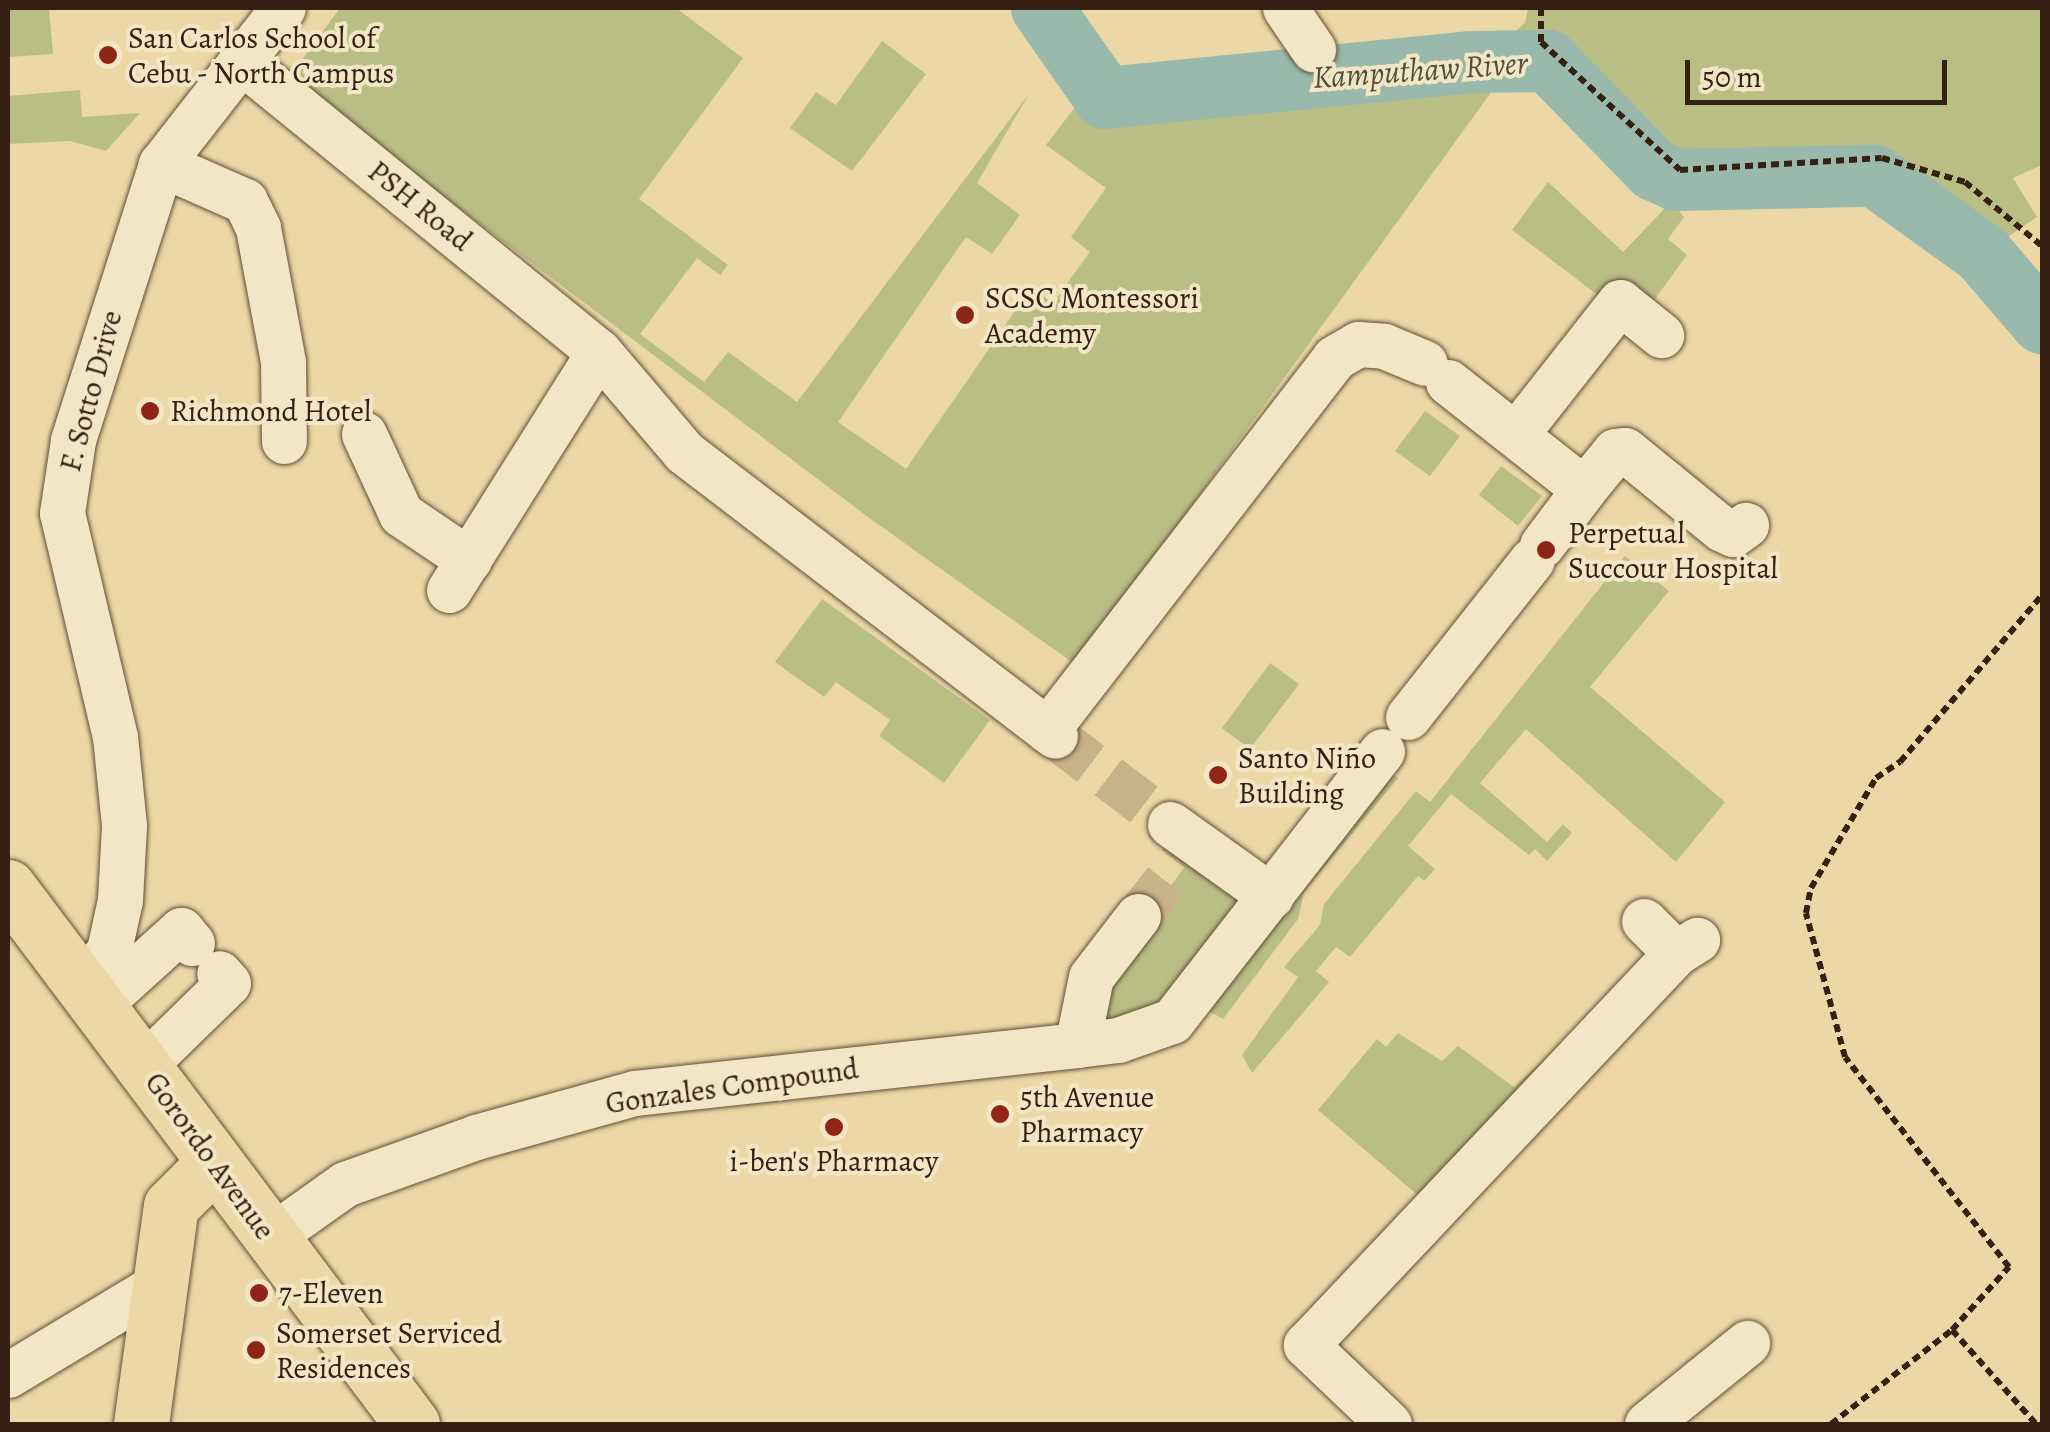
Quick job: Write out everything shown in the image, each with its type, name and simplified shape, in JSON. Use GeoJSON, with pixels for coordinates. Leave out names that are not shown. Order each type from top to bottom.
{"type":"FeatureCollection","features":[{"type":"Feature","properties":{"kind":"main road","name":"Gorordo Avenue"},"geometry":{"type":"LineString","coordinates":[[8,887],[144,1064],[212,1164],[412,1424]]}},
{"type":"Feature","properties":{"kind":"main road"},"geometry":{"type":"LineString","coordinates":[[141,1424],[171,1206],[212,1164]]}},
{"type":"Feature","properties":{"kind":"street","name":"F. Sotto Drive"},"geometry":{"type":"LineString","coordinates":[[90,996],[109,950],[120,900],[124,825],[115,738],[62,512],[72,440],[161,164],[283,8]]}},
{"type":"Feature","properties":{"kind":"street"},"geometry":{"type":"LineString","coordinates":[[1285,8],[1313,49]]}},
{"type":"Feature","properties":{"kind":"street","name":"PSH Road"},"geometry":{"type":"LineString","coordinates":[[241,60],[598,352],[684,452],[1051,733],[1334,358],[1358,344],[1384,346],[1436,372],[1516,434]]}},
{"type":"Feature","properties":{"kind":"street"},"geometry":{"type":"LineString","coordinates":[[161,164],[245,201],[258,228],[284,362],[284,441]]}},
{"type":"Feature","properties":{"kind":"street"},"geometry":{"type":"LineString","coordinates":[[1584,489],[1516,434],[1620,302],[1662,335]]}},
{"type":"Feature","properties":{"kind":"street"},"geometry":{"type":"LineString","coordinates":[[364,434],[401,514],[459,575],[598,352]]}},
{"type":"Feature","properties":{"kind":"street","name":"Gonzales Compound"},"geometry":{"type":"LineString","coordinates":[[268,1238],[345,1184],[476,1136],[636,1092],[1118,1040],[1172,1021],[1615,451],[1625,450],[1722,529],[1733,534],[1746,525]]}},
{"type":"Feature","properties":{"kind":"street"},"geometry":{"type":"LineString","coordinates":[[1182,834],[1272,896]]}},
{"type":"Feature","properties":{"kind":"street"},"geometry":{"type":"LineString","coordinates":[[1060,1047],[1091,977],[1138,916]]}},
{"type":"Feature","properties":{"kind":"street"},"geometry":{"type":"LineString","coordinates":[[1389,1424],[1306,1346],[1686,946],[1644,921]]}},
{"type":"Feature","properties":{"kind":"street"},"geometry":{"type":"LineString","coordinates":[[90,996],[180,930],[228,983],[144,1064]]}},
{"type":"Feature","properties":{"kind":"street"},"geometry":{"type":"LineString","coordinates":[[8,1375],[163,1282]]}},
{"type":"Feature","properties":{"kind":"street"},"geometry":{"type":"LineString","coordinates":[[1648,1424],[1747,1343]]}},
{"type":"Feature","properties":{"kind":"path"},"geometry":{"type":"LineString","coordinates":[[1541,8],[1540,42],[1680,170],[1882,158],[1965,182],[2042,246]]}},
{"type":"Feature","properties":{"kind":"path"},"geometry":{"type":"LineString","coordinates":[[1831,1424],[1952,1330],[2009,1267],[1844,1057],[1806,913],[1811,888],[1876,778],[1900,762],[2042,595]]}},
{"type":"Feature","properties":{"kind":"path"},"geometry":{"type":"LineString","coordinates":[[1952,1330],[2036,1424]]}},
{"type":"Feature","properties":{"kind":"green space"},"geometry":{"type":"Polygon","coordinates":[[[8,8],[49,8],[53,54],[8,57],[8,8]]]}},
{"type":"Feature","properties":{"kind":"green space","name":"SCSC Montessori Academy"},"geometry":{"type":"Polygon","coordinates":[[[340,8],[676,8],[743,58],[639,199],[728,265],[720,275],[697,258],[640,334],[704,382],[728,352],[797,402],[1029,94],[977,183],[1020,215],[992,254],[966,237],[838,422],[906,469],[1031,288],[1053,303],[1090,252],[1071,237],[1106,188],[1046,145],[1089,89],[1495,50],[1525,23],[1528,8],[2042,8],[2042,165],[2013,178],[2037,217],[1972,261],[1888,205],[1680,207],[1524,47],[1076,665],[872,520],[288,79],[340,8]]]}},
{"type":"Feature","properties":{"kind":"green space"},"geometry":{"type":"Polygon","coordinates":[[[882,41],[926,74],[852,171],[790,128],[816,92],[836,105],[882,41]]]}},
{"type":"Feature","properties":{"kind":"green space"},"geometry":{"type":"Polygon","coordinates":[[[80,90],[82,117],[140,113],[106,151],[70,141],[8,144],[8,96],[80,90]]]}},
{"type":"Feature","properties":{"kind":"green space"},"geometry":{"type":"Polygon","coordinates":[[[1548,182],[1623,252],[1671,202],[1684,217],[1668,239],[1687,255],[1646,311],[1603,299],[1512,230],[1548,182]]]}},
{"type":"Feature","properties":{"kind":"green space"},"geometry":{"type":"Polygon","coordinates":[[[1425,411],[1460,436],[1430,476],[1395,451],[1425,411]]]}},
{"type":"Feature","properties":{"kind":"green space"},"geometry":{"type":"Polygon","coordinates":[[[1501,466],[1542,496],[1518,526],[1479,495],[1501,466]]]}},
{"type":"Feature","properties":{"kind":"green space"},"geometry":{"type":"Polygon","coordinates":[[[1625,556],[1669,591],[1590,687],[1725,802],[1676,862],[1526,729],[1480,783],[1547,842],[1563,824],[1572,833],[1547,861],[1535,849],[1529,855],[1451,794],[1408,846],[1435,869],[1424,881],[1418,876],[1350,957],[1336,947],[1316,971],[1329,982],[1252,1073],[1242,1055],[1298,977],[1284,967],[1320,925],[1324,904],[1416,791],[1430,802],[1625,556]]]}},
{"type":"Feature","properties":{"kind":"green space"},"geometry":{"type":"Polygon","coordinates":[[[822,599],[990,720],[944,783],[879,736],[890,720],[836,682],[824,697],[775,662],[822,599]]]}},
{"type":"Feature","properties":{"kind":"green space"},"geometry":{"type":"Polygon","coordinates":[[[1270,663],[1299,684],[1250,749],[1222,728],[1270,663]]]}},
{"type":"Feature","properties":{"kind":"green space"},"geometry":{"type":"Polygon","coordinates":[[[1381,764],[1398,778],[1304,892],[1298,919],[1223,1019],[1199,1006],[1381,764]]]}},
{"type":"Feature","properties":{"kind":"green space"},"geometry":{"type":"Polygon","coordinates":[[[1192,857],[1248,901],[1171,999],[1104,1021],[1113,964],[1192,857]]]}},
{"type":"Feature","properties":{"kind":"green space"},"geometry":{"type":"Polygon","coordinates":[[[1398,1033],[1442,1061],[1458,1046],[1514,1087],[1549,1055],[1448,1221],[1318,1110],[1377,1039],[1386,1047],[1398,1033]]]}},
{"type":"Feature","properties":{"kind":"waterway","name":"Kamputhaw River"},"geometry":{"type":"LineString","coordinates":[[1042,8],[1105,98],[1470,62],[1548,61],[1654,170],[1676,180],[1875,176],[1983,254],[2042,323]]}},
{"type":"Feature","properties":{"kind":"tunnel"},"geometry":{"type":"LineString","coordinates":[[1055,736],[1170,824]]}},
{"type":"Feature","properties":{"kind":"tunnel"},"geometry":{"type":"LineString","coordinates":[[1138,916],[1195,843]]}},
{"type":"Feature","properties":{"kind":"place","name":"San Carlos School of Cebu - North Campus"},"geometry":{"type":"Point","coordinates":[108,55]}},
{"type":"Feature","properties":{"kind":"place","name":"SCSC Montessori Academy"},"geometry":{"type":"Point","coordinates":[965,315]}},
{"type":"Feature","properties":{"kind":"place","name":"Richmond Hotel"},"geometry":{"type":"Point","coordinates":[150,411]}},
{"type":"Feature","properties":{"kind":"place","name":"Perpetual Succour Hospital"},"geometry":{"type":"Point","coordinates":[1546,550]}},
{"type":"Feature","properties":{"kind":"place","name":"Santo Niño Building"},"geometry":{"type":"Point","coordinates":[1218,775]}},
{"type":"Feature","properties":{"kind":"place","name":"5th Avenue Pharmacy"},"geometry":{"type":"Point","coordinates":[1000,1114]}},
{"type":"Feature","properties":{"kind":"place","name":"i-ben's Pharmacy"},"geometry":{"type":"Point","coordinates":[834,1127]}},
{"type":"Feature","properties":{"kind":"place","name":"7-Eleven"},"geometry":{"type":"Point","coordinates":[259,1293]}},
{"type":"Feature","properties":{"kind":"place","name":"Somerset Serviced Residences"},"geometry":{"type":"Point","coordinates":[256,1350]}}]}
